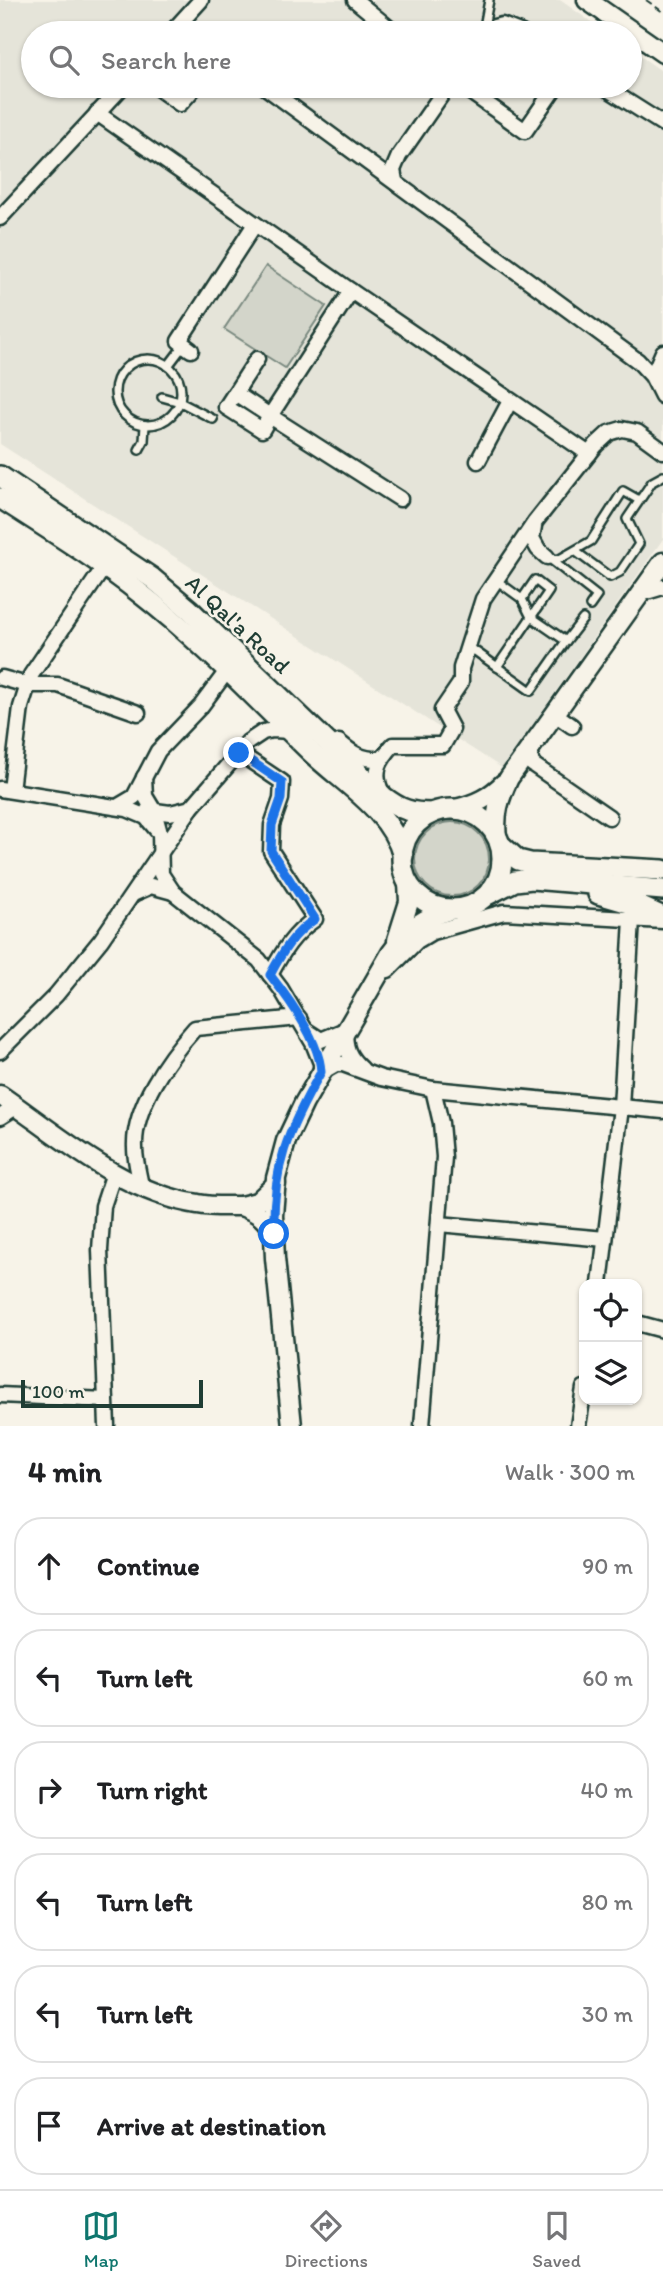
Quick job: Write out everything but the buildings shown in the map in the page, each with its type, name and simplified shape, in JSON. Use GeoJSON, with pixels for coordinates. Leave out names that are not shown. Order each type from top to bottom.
{"type":"FeatureCollection","features":[{"type":"Feature","properties":{"kind":"main road","name":"Al Qal'a Road"},"geometry":{"type":"LineString","coordinates":[[0,476],[72,522],[152,578],[190,609],[384,797],[411,813],[432,813]]}},
{"type":"Feature","properties":{"kind":"main road","name":"Al Qal'a Road"},"geometry":{"type":"LineString","coordinates":[[0,498],[104,567],[177,623],[383,817],[399,841],[402,856]]}},
{"type":"Feature","properties":{"kind":"main road"},"geometry":{"type":"LineString","coordinates":[[663,870],[530,863],[518,860],[481,818],[456,810],[432,813],[412,829],[402,856],[408,883],[421,898],[439,907],[453,909],[472,905],[502,885],[532,879],[663,890]]}},
{"type":"Feature","properties":{"kind":"main road"},"geometry":{"type":"LineString","coordinates":[[488,894],[499,878],[503,861],[499,841]]}},
{"type":"Feature","properties":{"kind":"main road"},"geometry":{"type":"LineString","coordinates":[[568,884],[639,906],[663,919]]}},
{"type":"Feature","properties":{"kind":"street"},"geometry":{"type":"LineString","coordinates":[[182,21],[201,0]]}},
{"type":"Feature","properties":{"kind":"street"},"geometry":{"type":"LineString","coordinates":[[355,0],[380,21]]}},
{"type":"Feature","properties":{"kind":"street"},"geometry":{"type":"LineString","coordinates":[[587,0],[617,21]]}},
{"type":"Feature","properties":{"kind":"street"},"geometry":{"type":"LineString","coordinates":[[642,38],[663,53]]}},
{"type":"Feature","properties":{"kind":"street"},"geometry":{"type":"LineString","coordinates":[[0,218],[111,98]]}},
{"type":"Feature","properties":{"kind":"street"},"geometry":{"type":"LineString","coordinates":[[172,98],[180,104],[185,98]]}},
{"type":"Feature","properties":{"kind":"street"},"geometry":{"type":"LineString","coordinates":[[281,98],[638,361],[652,376],[663,397]]}},
{"type":"Feature","properties":{"kind":"street"},"geometry":{"type":"LineString","coordinates":[[395,181],[393,170],[399,156],[437,98]]}},
{"type":"Feature","properties":{"kind":"street"},"geometry":{"type":"LineString","coordinates":[[479,98],[525,131],[548,98]]}},
{"type":"Feature","properties":{"kind":"street"},"geometry":{"type":"LineString","coordinates":[[622,98],[663,124]]}},
{"type":"Feature","properties":{"kind":"street"},"geometry":{"type":"LineString","coordinates":[[97,113],[589,454]]}},
{"type":"Feature","properties":{"kind":"street"},"geometry":{"type":"LineString","coordinates":[[188,347],[179,341],[255,224]]}},
{"type":"Feature","properties":{"kind":"street"},"geometry":{"type":"LineString","coordinates":[[257,359],[226,407],[262,430],[351,291]]}},
{"type":"Feature","properties":{"kind":"street"},"geometry":{"type":"LineString","coordinates":[[663,352],[656,368],[663,397]]}},
{"type":"Feature","properties":{"kind":"street"},"geometry":{"type":"LineString","coordinates":[[478,461],[510,401]]}},
{"type":"Feature","properties":{"kind":"street"},"geometry":{"type":"LineString","coordinates":[[270,416],[400,499]]}},
{"type":"Feature","properties":{"kind":"street"},"geometry":{"type":"LineString","coordinates":[[384,797],[376,773],[381,759],[393,745],[443,745],[452,729],[442,710],[461,682],[461,668],[483,598],[535,522],[589,454],[608,433],[622,429],[637,432],[663,451]]}},
{"type":"Feature","properties":{"kind":"street"},"geometry":{"type":"LineString","coordinates":[[535,522],[532,538],[538,549],[547,557]]}},
{"type":"Feature","properties":{"kind":"street"},"geometry":{"type":"LineString","coordinates":[[456,810],[493,794],[509,778],[663,562]]}},
{"type":"Feature","properties":{"kind":"street"},"geometry":{"type":"LineString","coordinates":[[104,567],[27,685],[6,790],[170,814],[191,808]]}},
{"type":"Feature","properties":{"kind":"street"},"geometry":{"type":"LineString","coordinates":[[640,594],[663,587]]}},
{"type":"Feature","properties":{"kind":"street"},"geometry":{"type":"LineString","coordinates":[[234,652],[353,754],[367,759],[381,759]]}},
{"type":"Feature","properties":{"kind":"street"},"geometry":{"type":"LineString","coordinates":[[41,661],[43,674],[58,685],[138,713]]}},
{"type":"Feature","properties":{"kind":"street"},"geometry":{"type":"LineString","coordinates":[[122,808],[134,797],[158,751],[201,706],[227,671]]}},
{"type":"Feature","properties":{"kind":"street"},"geometry":{"type":"LineString","coordinates":[[1,677],[27,685],[58,685]]}},
{"type":"Feature","properties":{"kind":"street"},"geometry":{"type":"LineString","coordinates":[[1,677],[16,687],[21,707]]}},
{"type":"Feature","properties":{"kind":"street"},"geometry":{"type":"LineString","coordinates":[[555,714],[572,726]]}},
{"type":"Feature","properties":{"kind":"street"},"geometry":{"type":"LineString","coordinates":[[0,1051],[56,995],[101,940],[161,856],[191,808],[248,742],[263,732],[290,731]]}},
{"type":"Feature","properties":{"kind":"street"},"geometry":{"type":"LineString","coordinates":[[533,745],[530,755],[532,764],[609,817]]}},
{"type":"Feature","properties":{"kind":"street"},"geometry":{"type":"LineString","coordinates":[[239,753],[282,782],[281,799],[272,825],[271,851],[315,919],[299,930],[285,946],[270,975]]}},
{"type":"Feature","properties":{"kind":"street"},"geometry":{"type":"LineString","coordinates":[[499,841],[495,818],[499,800],[509,778],[524,773],[541,772]]}},
{"type":"Feature","properties":{"kind":"street"},"geometry":{"type":"LineString","coordinates":[[144,777],[145,796],[154,811],[160,833],[161,874],[173,892],[259,960],[312,1036],[321,1040],[345,1030]]}},
{"type":"Feature","properties":{"kind":"street"},"geometry":{"type":"LineString","coordinates":[[122,808],[146,817],[160,833]]}},
{"type":"Feature","properties":{"kind":"street"},"geometry":{"type":"LineString","coordinates":[[391,953],[406,915],[409,902],[408,883]]}},
{"type":"Feature","properties":{"kind":"street"},"geometry":{"type":"LineString","coordinates":[[135,893],[151,886],[173,892]]}},
{"type":"Feature","properties":{"kind":"street"},"geometry":{"type":"LineString","coordinates":[[292,1426],[274,1234],[276,1184],[286,1141],[321,1072],[391,953],[406,933],[421,920],[453,909]]}},
{"type":"Feature","properties":{"kind":"street"},"geometry":{"type":"LineString","coordinates":[[380,972],[388,970],[417,941],[432,932],[504,912],[663,919]]}},
{"type":"Feature","properties":{"kind":"street"},"geometry":{"type":"LineString","coordinates":[[601,1279],[621,1107],[632,919]]}},
{"type":"Feature","properties":{"kind":"street"},"geometry":{"type":"LineString","coordinates":[[302,1023],[318,1053],[321,1072]]}},
{"type":"Feature","properties":{"kind":"street"},"geometry":{"type":"LineString","coordinates":[[141,1186],[135,1148],[138,1118],[178,1046],[195,1028],[302,1023]]}},
{"type":"Feature","properties":{"kind":"street"},"geometry":{"type":"LineString","coordinates":[[345,1030],[347,1053],[366,1072]]}},
{"type":"Feature","properties":{"kind":"street"},"geometry":{"type":"LineString","coordinates":[[321,1072],[336,1064],[433,1089],[663,1111]]}},
{"type":"Feature","properties":{"kind":"street"},"geometry":{"type":"LineString","coordinates":[[422,1426],[444,1157],[441,1123],[433,1089]]}},
{"type":"Feature","properties":{"kind":"street"},"geometry":{"type":"LineString","coordinates":[[0,1095],[114,1173],[172,1198],[199,1205],[241,1206],[257,1202],[276,1184]]}},
{"type":"Feature","properties":{"kind":"street"},"geometry":{"type":"LineString","coordinates":[[0,1117],[16,1107]]}},
{"type":"Feature","properties":{"kind":"street"},"geometry":{"type":"LineString","coordinates":[[107,1426],[100,1250],[103,1206],[114,1173]]}},
{"type":"Feature","properties":{"kind":"street"},"geometry":{"type":"LineString","coordinates":[[241,1206],[268,1221],[274,1234]]}},
{"type":"Feature","properties":{"kind":"street"},"geometry":{"type":"LineString","coordinates":[[439,1224],[605,1239]]}},
{"type":"Feature","properties":{"kind":"street"},"geometry":{"type":"LineString","coordinates":[[642,1324],[663,1330]]}},
{"type":"Feature","properties":{"kind":"street"},"geometry":{"type":"LineString","coordinates":[[0,1395],[105,1400]]}},
{"type":"Feature","properties":{"kind":"street"},"geometry":{"type":"LineString","coordinates":[[578,1426],[581,1405]]}},
{"type":"Feature","properties":{"kind":"lane"},"geometry":{"type":"LineString","coordinates":[[485,21],[489,0]]}},
{"type":"Feature","properties":{"kind":"lane"},"geometry":{"type":"LineString","coordinates":[[167,366],[188,347]]}},
{"type":"Feature","properties":{"kind":"lane"},"geometry":{"type":"LineString","coordinates":[[139,360],[161,362],[178,378],[180,402],[174,413],[165,421],[145,425],[125,417],[117,407],[114,395],[117,380],[122,371],[139,360]]}},
{"type":"Feature","properties":{"kind":"lane"},"geometry":{"type":"LineString","coordinates":[[162,397],[180,402],[213,419]]}},
{"type":"Feature","properties":{"kind":"lane"},"geometry":{"type":"LineString","coordinates":[[139,450],[144,441],[145,425]]}},
{"type":"Feature","properties":{"kind":"lane"},"geometry":{"type":"LineString","coordinates":[[575,551],[610,577],[620,572],[639,544],[627,519],[652,482],[663,476]]}},
{"type":"Feature","properties":{"kind":"lane"},"geometry":{"type":"LineString","coordinates":[[547,557],[558,560],[591,541],[623,491],[639,500]]}},
{"type":"Feature","properties":{"kind":"lane"},"geometry":{"type":"LineString","coordinates":[[547,557],[597,596],[590,606]]}},
{"type":"Feature","properties":{"kind":"lane"},"geometry":{"type":"LineString","coordinates":[[496,580],[522,599],[531,617],[566,642]]}},
{"type":"Feature","properties":{"kind":"lane"},"geometry":{"type":"LineString","coordinates":[[497,667],[549,591],[535,580],[522,599]]}},
{"type":"Feature","properties":{"kind":"lane"},"geometry":{"type":"LineString","coordinates":[[468,646],[531,691],[583,619]]}},
{"type":"Feature","properties":{"kind":"path"},"geometry":{"type":"LineString","coordinates":[[646,0],[663,12]]}},
{"type":"Feature","properties":{"kind":"shaded area"},"geometry":{"type":"Polygon","coordinates":[[[0,0],[560,0],[590,21],[21,21],[21,98],[642,98],[642,57],[663,72],[663,539],[502,768],[0,444],[0,0]]]}},
{"type":"Feature","properties":{"kind":"shaded area"},"geometry":{"type":"Polygon","coordinates":[[[266,266],[326,306],[285,368],[224,329],[266,266]]]}},
{"type":"Feature","properties":{"kind":"shaded area"},"geometry":{"type":"Polygon","coordinates":[[[445,822],[459,822],[473,828],[483,838],[489,859],[487,873],[473,890],[459,896],[445,896],[431,890],[421,880],[415,866],[415,852],[421,838],[431,828],[445,822]]]}},
{"type":"Feature","properties":{"kind":"route"},"geometry":{"type":"LineString","coordinates":[[239,753],[282,782],[281,799],[272,825],[271,851],[315,919],[299,930],[285,946],[270,975],[313,1043],[321,1063],[321,1072],[286,1141],[276,1178],[274,1234]]}}]}
